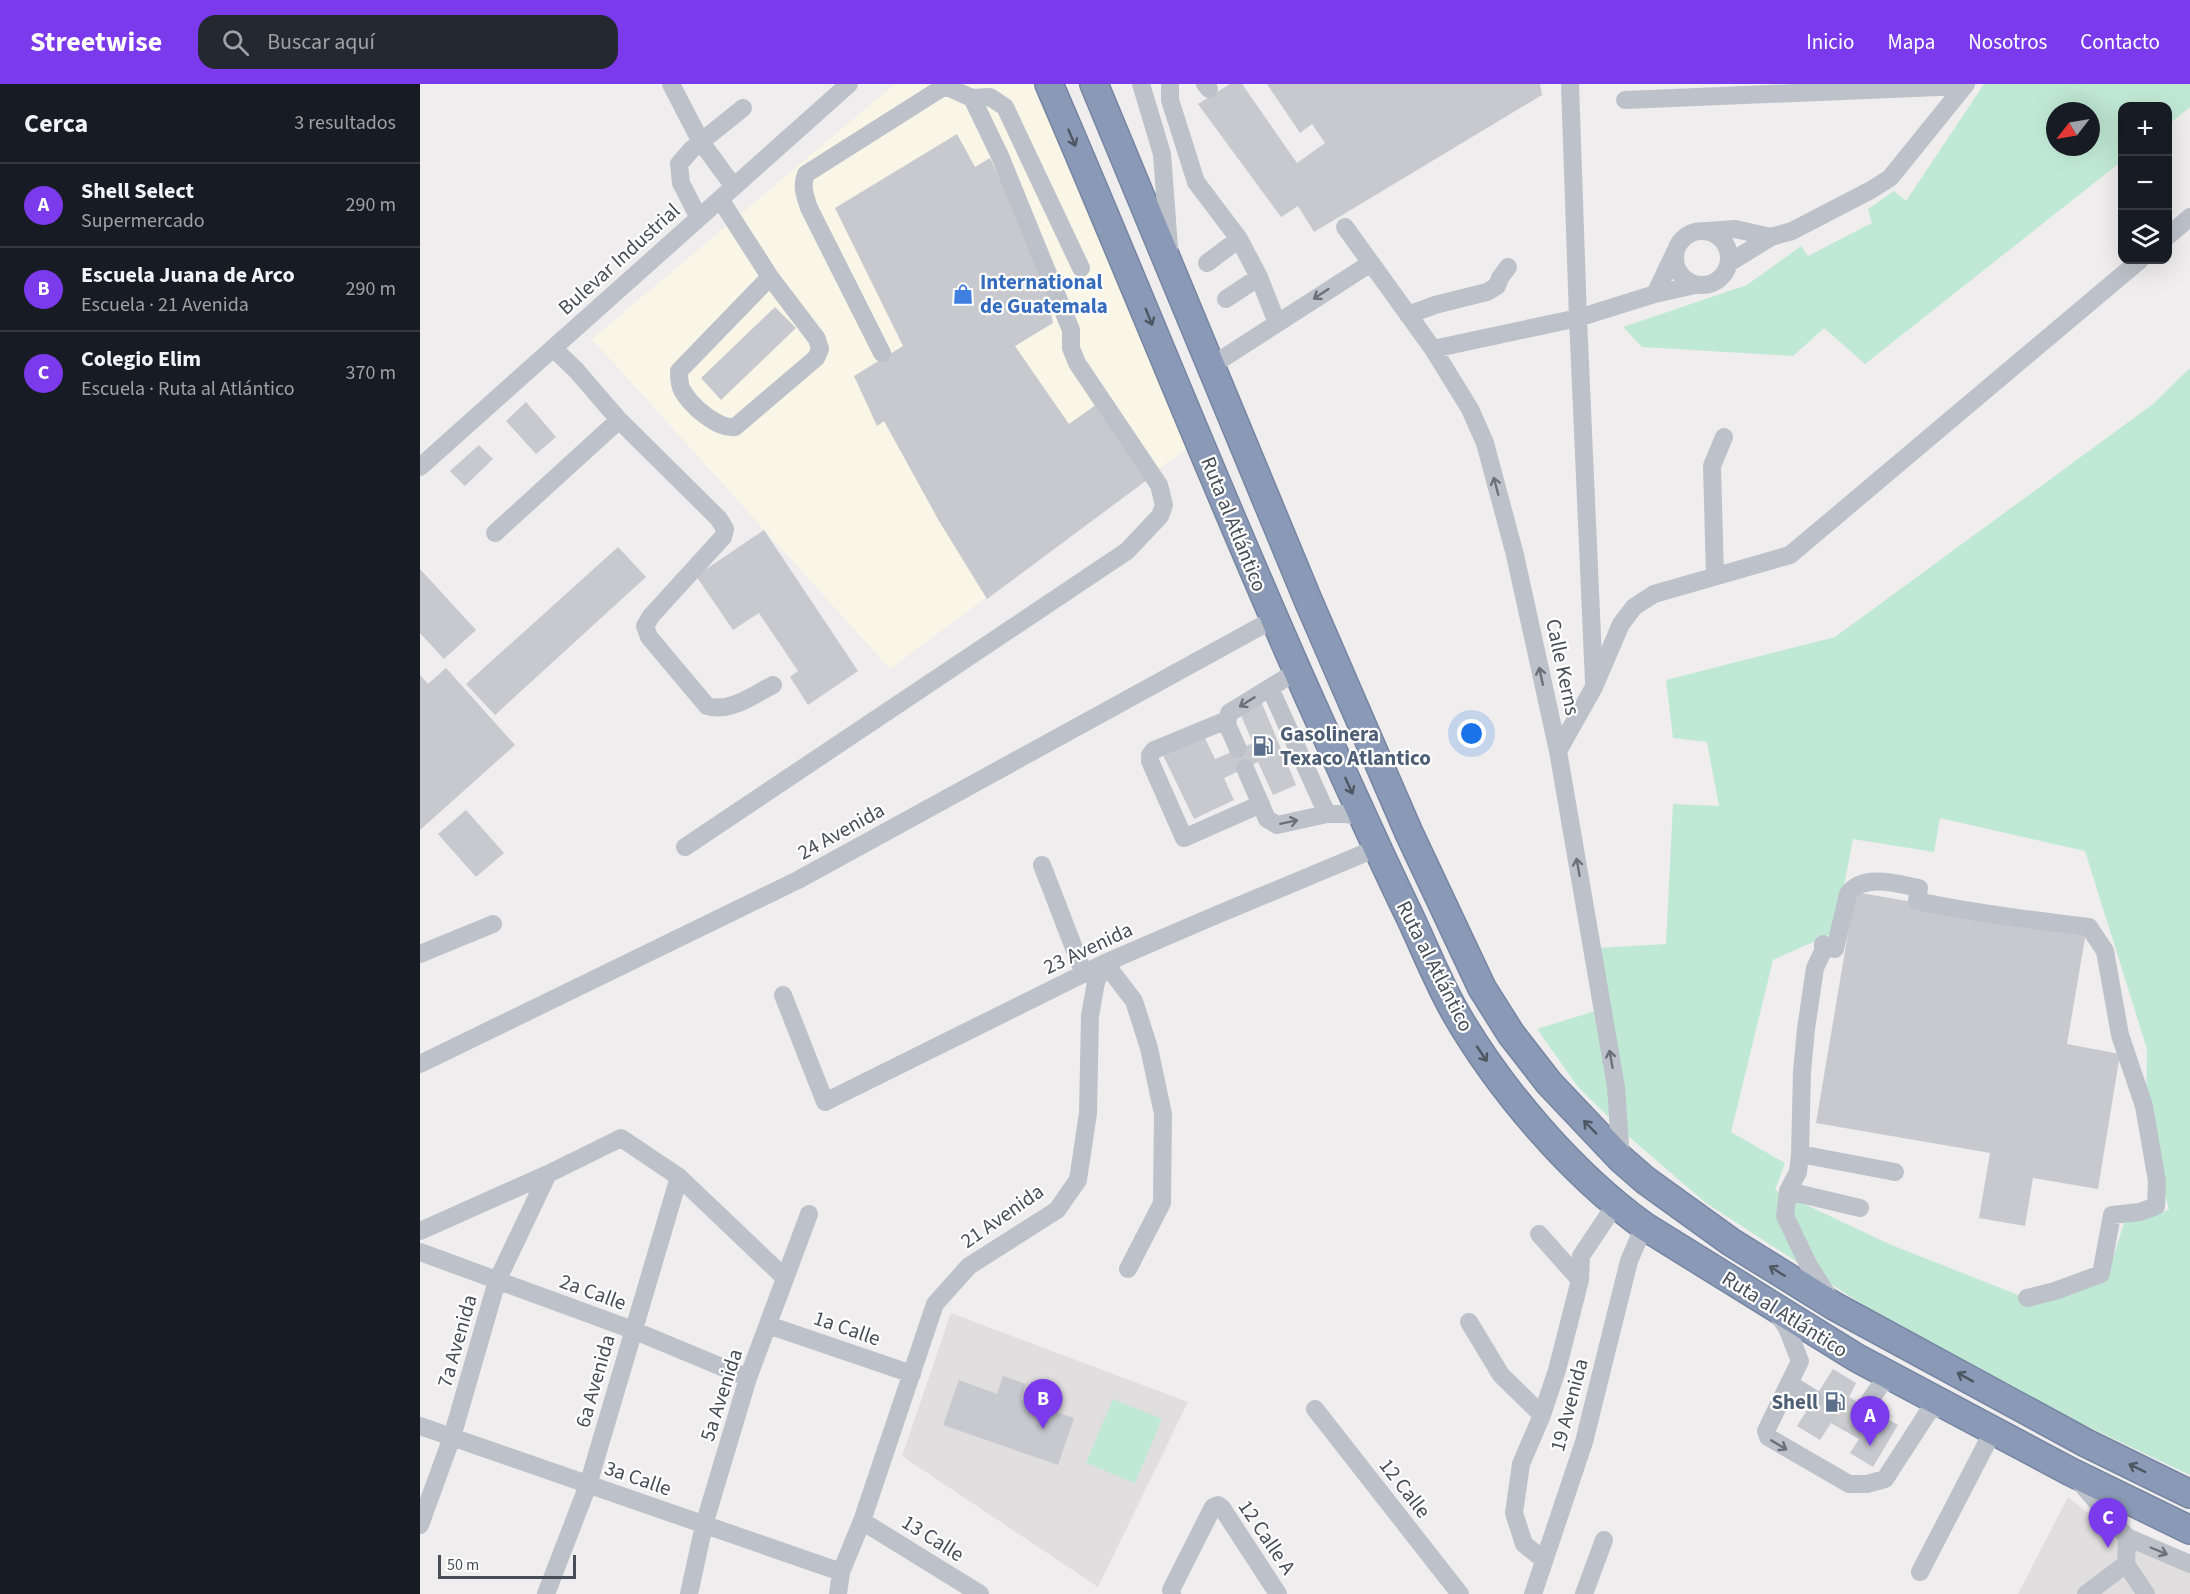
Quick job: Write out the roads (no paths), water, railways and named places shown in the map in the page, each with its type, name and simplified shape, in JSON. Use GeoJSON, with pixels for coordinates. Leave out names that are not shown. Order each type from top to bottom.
{"type":"FeatureCollection","features":[{"type":"Feature","properties":{"kind":"highway","name":"Ruta al Atlántico"},"geometry":{"type":"LineString","coordinates":[[1049,84],[1137,288],[1274,619],[1362,817],[1454,1010],[1485,1058],[1523,1109],[1597,1189],[1644,1226],[1857,1359],[2071,1472],[2190,1530]]}},
{"type":"Feature","properties":{"kind":"highway","name":"Ruta al Atlántico"},"geometry":{"type":"LineString","coordinates":[[1094,84],[1308,600],[1409,833],[1482,988],[1511,1034],[1549,1083],[1621,1159],[1645,1180],[1731,1242],[1834,1306],[2085,1443],[2190,1494]]}},
{"type":"Feature","properties":{"kind":"street"},"geometry":{"type":"LineString","coordinates":[[670,84],[701,142],[734,187]]}},
{"type":"Feature","properties":{"kind":"street","name":"Bulevar Industrial"},"geometry":{"type":"LineString","coordinates":[[421,464],[849,84]]}},
{"type":"Feature","properties":{"kind":"street"},"geometry":{"type":"LineString","coordinates":[[1141,84],[1162,154],[1174,279]]}},
{"type":"Feature","properties":{"kind":"street"},"geometry":{"type":"LineString","coordinates":[[1170,84],[1170,100],[1196,182],[1239,239],[1259,277],[1276,323]]}},
{"type":"Feature","properties":{"kind":"street"},"geometry":{"type":"LineString","coordinates":[[1570,84],[1594,687]]}},
{"type":"Feature","properties":{"kind":"street"},"geometry":{"type":"LineString","coordinates":[[882,353],[809,208],[804,193],[804,179],[806,174],[945,85],[972,98],[990,97],[1005,107],[1081,268]]}},
{"type":"Feature","properties":{"kind":"street"},"geometry":{"type":"LineString","coordinates":[[1624,100],[1685,91],[1965,85]]}},
{"type":"Feature","properties":{"kind":"street"},"geometry":{"type":"LineString","coordinates":[[1729,263],[1771,237],[1792,231],[1890,178],[1965,85]]}},
{"type":"Feature","properties":{"kind":"street"},"geometry":{"type":"LineString","coordinates":[[685,847],[1127,551],[1160,516],[1164,505],[1159,485],[1077,363],[1071,348],[1071,330],[1000,156],[972,98]]}},
{"type":"Feature","properties":{"kind":"street"},"geometry":{"type":"LineString","coordinates":[[699,218],[681,183],[679,164],[692,149],[743,108]]}},
{"type":"Feature","properties":{"kind":"street"},"geometry":{"type":"LineString","coordinates":[[720,199],[770,277],[817,339],[820,349],[816,358],[735,427],[726,428],[717,424],[690,400],[681,388],[679,371],[770,277]]}},
{"type":"Feature","properties":{"kind":"street"},"geometry":{"type":"LineString","coordinates":[[2172,233],[2190,217]]}},
{"type":"Feature","properties":{"kind":"street","name":"Calle Kerns"},"geometry":{"type":"LineString","coordinates":[[1345,227],[1433,349],[1470,408],[1485,443],[1515,555],[1558,751],[1616,1087],[1621,1159]]}},
{"type":"Feature","properties":{"kind":"street"},"geometry":{"type":"LineString","coordinates":[[1655,294],[1679,242],[1686,235],[1696,231],[1735,229],[1771,237]]}},
{"type":"Feature","properties":{"kind":"street"},"geometry":{"type":"LineString","coordinates":[[1433,349],[1578,318],[1655,294],[1695,285],[1706,285],[1716,281],[1724,273],[1729,263],[1729,253],[1717,235],[1707,231]]}},
{"type":"Feature","properties":{"kind":"street"},"geometry":{"type":"LineString","coordinates":[[1207,263],[1239,239]]}},
{"type":"Feature","properties":{"kind":"street"},"geometry":{"type":"LineString","coordinates":[[1675,252],[1675,263],[1679,273],[1695,285]]}},
{"type":"Feature","properties":{"kind":"street"},"geometry":{"type":"LineString","coordinates":[[1211,366],[1371,263]]}},
{"type":"Feature","properties":{"kind":"street"},"geometry":{"type":"LineString","coordinates":[[1558,751],[1594,687],[1621,624],[1634,607],[1654,594],[1790,555],[2135,264]]}},
{"type":"Feature","properties":{"kind":"street"},"geometry":{"type":"LineString","coordinates":[[1408,315],[1435,305],[1487,292],[1497,286],[1508,267]]}},
{"type":"Feature","properties":{"kind":"street"},"geometry":{"type":"LineString","coordinates":[[1226,299],[1259,277]]}},
{"type":"Feature","properties":{"kind":"street"},"geometry":{"type":"LineString","coordinates":[[553,348],[576,370],[619,420],[719,519],[725,529],[723,537],[651,616],[645,626],[649,638],[707,706],[718,709],[729,707],[773,685]]}},
{"type":"Feature","properties":{"kind":"street"},"geometry":{"type":"LineString","coordinates":[[495,533],[619,420]]}},
{"type":"Feature","properties":{"kind":"street"},"geometry":{"type":"LineString","coordinates":[[1715,575],[1712,466],[1724,437]]}},
{"type":"Feature","properties":{"kind":"street","name":"24 Avenida"},"geometry":{"type":"LineString","coordinates":[[420,1064],[798,880],[1274,619]]}},
{"type":"Feature","properties":{"kind":"street"},"geometry":{"type":"LineString","coordinates":[[1238,749],[1227,724],[1229,713],[1297,671]]}},
{"type":"Feature","properties":{"kind":"street"},"geometry":{"type":"LineString","coordinates":[[1270,688],[1328,814]]}},
{"type":"Feature","properties":{"kind":"street"},"geometry":{"type":"LineString","coordinates":[[1227,720],[1154,750],[1150,755],[1150,761],[1184,838],[1261,804]]}},
{"type":"Feature","properties":{"kind":"street"},"geometry":{"type":"LineString","coordinates":[[1245,768],[1267,819],[1277,825],[1328,814],[1362,817]]}},
{"type":"Feature","properties":{"kind":"street","name":"23 Avenida"},"geometry":{"type":"LineString","coordinates":[[783,995],[825,1102],[1106,963],[1377,848]]}},
{"type":"Feature","properties":{"kind":"street"},"geometry":{"type":"LineString","coordinates":[[1042,865],[1084,974]]}},
{"type":"Feature","properties":{"kind":"street"},"geometry":{"type":"LineString","coordinates":[[1834,1306],[1808,1264],[1785,1216],[1788,1191],[1798,1172],[1802,1072],[1815,968],[1823,951],[1823,944],[1835,948],[1844,908],[1852,888],[1861,883],[1888,882],[1919,888],[1917,901],[2003,916],[2089,927],[2105,951],[2121,1035],[2144,1106],[2157,1181],[2156,1206],[2140,1212],[2112,1215],[2101,1274],[2055,1291],[2027,1298]]}},
{"type":"Feature","properties":{"kind":"street"},"geometry":{"type":"LineString","coordinates":[[420,954],[493,924]]}},
{"type":"Feature","properties":{"kind":"street"},"geometry":{"type":"LineString","coordinates":[[1106,963],[1134,1001],[1149,1048],[1163,1114],[1162,1203],[1128,1269]]}},
{"type":"Feature","properties":{"kind":"street","name":"21 Avenida"},"geometry":{"type":"LineString","coordinates":[[837,1594],[841,1572],[862,1521],[935,1304],[969,1266],[1057,1210],[1078,1180],[1088,1113],[1090,1016],[1096,982],[1106,963]]}},
{"type":"Feature","properties":{"kind":"street"},"geometry":{"type":"LineString","coordinates":[[420,1231],[548,1174],[621,1138],[679,1177],[785,1278]]}},
{"type":"Feature","properties":{"kind":"street"},"geometry":{"type":"LineString","coordinates":[[1800,1154],[1895,1172]]}},
{"type":"Feature","properties":{"kind":"street","name":"7a Avenida"},"geometry":{"type":"LineString","coordinates":[[420,1525],[452,1437],[497,1281],[548,1174]]}},
{"type":"Feature","properties":{"kind":"street","name":"6a Avenida"},"geometry":{"type":"LineString","coordinates":[[546,1594],[588,1485],[679,1177]]}},
{"type":"Feature","properties":{"kind":"street"},"geometry":{"type":"LineString","coordinates":[[1788,1191],[1860,1208]]}},
{"type":"Feature","properties":{"kind":"street"},"geometry":{"type":"LineString","coordinates":[[1544,1560],[1524,1544],[1514,1513],[1521,1464],[1542,1415],[1557,1371],[1580,1280],[1581,1256],[1615,1205]]}},
{"type":"Feature","properties":{"kind":"street","name":"5a Avenida"},"geometry":{"type":"LineString","coordinates":[[689,1594],[704,1525],[748,1378],[809,1214]]}},
{"type":"Feature","properties":{"kind":"street","name":"19 Avenida"},"geometry":{"type":"LineString","coordinates":[[1533,1594],[1584,1442],[1629,1261],[1644,1226]]}},
{"type":"Feature","properties":{"kind":"street"},"geometry":{"type":"LineString","coordinates":[[1539,1234],[1580,1280]]}},
{"type":"Feature","properties":{"kind":"street","name":"2a Calle"},"geometry":{"type":"LineString","coordinates":[[420,1252],[633,1330],[748,1378]]}},
{"type":"Feature","properties":{"kind":"street"},"geometry":{"type":"LineString","coordinates":[[1770,1304],[1797,1348],[1800,1361],[1766,1431],[1768,1437],[1848,1485],[1867,1484],[1886,1479],[1929,1411],[1939,1408],[1955,1411]]}},
{"type":"Feature","properties":{"kind":"street"},"geometry":{"type":"LineString","coordinates":[[1469,1322],[1501,1376],[1542,1415]]}},
{"type":"Feature","properties":{"kind":"street","name":"1a Calle"},"geometry":{"type":"LineString","coordinates":[[768,1325],[912,1374]]}},
{"type":"Feature","properties":{"kind":"street"},"geometry":{"type":"LineString","coordinates":[[1866,1406],[1881,1383],[1899,1381]]}},
{"type":"Feature","properties":{"kind":"street"},"geometry":{"type":"LineString","coordinates":[[1789,1383],[1814,1399]]}},
{"type":"Feature","properties":{"kind":"street","name":"12 Calle"},"geometry":{"type":"LineString","coordinates":[[1315,1409],[1460,1594]]}},
{"type":"Feature","properties":{"kind":"street","name":"3a Calle"},"geometry":{"type":"LineString","coordinates":[[420,1426],[841,1572]]}},
{"type":"Feature","properties":{"kind":"street"},"geometry":{"type":"LineString","coordinates":[[1920,1572],[1993,1431]]}},
{"type":"Feature","properties":{"kind":"street"},"geometry":{"type":"LineString","coordinates":[[2071,1472],[2127,1538],[2190,1564]]}},
{"type":"Feature","properties":{"kind":"street","name":"12 Calle A"},"geometry":{"type":"LineString","coordinates":[[1172,1592],[1213,1507],[1218,1506],[1222,1508],[1278,1594]]}},
{"type":"Feature","properties":{"kind":"street","name":"13 Calle"},"geometry":{"type":"LineString","coordinates":[[862,1521],[980,1594]]}},
{"type":"Feature","properties":{"kind":"street"},"geometry":{"type":"LineString","coordinates":[[2127,1538],[2126,1564],[2146,1594]]}},
{"type":"Feature","properties":{"kind":"street"},"geometry":{"type":"LineString","coordinates":[[1584,1594],[1604,1540]]}},
{"type":"Feature","properties":{"kind":"street"},"geometry":{"type":"LineString","coordinates":[[2086,1594],[2126,1564]]}},
{"type":"Feature","properties":{"kind":"tunnel"},"geometry":{"type":"LineString","coordinates":[[1814,1399],[1855,1422],[1866,1406]]}},
{"type":"Feature","properties":{"kind":"place","name":"International de Guatemala"},"geometry":{"type":"Point","coordinates":[963,294]}},
{"type":"Feature","properties":{"kind":"place","name":"Gasolinera Texaco Atlantico"},"geometry":{"type":"Point","coordinates":[1263,746]}},
{"type":"Feature","properties":{"kind":"place","name":"Shell"},"geometry":{"type":"Point","coordinates":[1835,1402]}},
{"type":"Feature","properties":{"kind":"place","name":"Escuela Juana de Arco"},"geometry":{"type":"Point","coordinates":[1043,1429]}},
{"type":"Feature","properties":{"kind":"place","name":"Shell Select"},"geometry":{"type":"Point","coordinates":[1870,1446]}},
{"type":"Feature","properties":{"kind":"place","name":"Colegio Elim"},"geometry":{"type":"Point","coordinates":[2108,1548]}}]}
